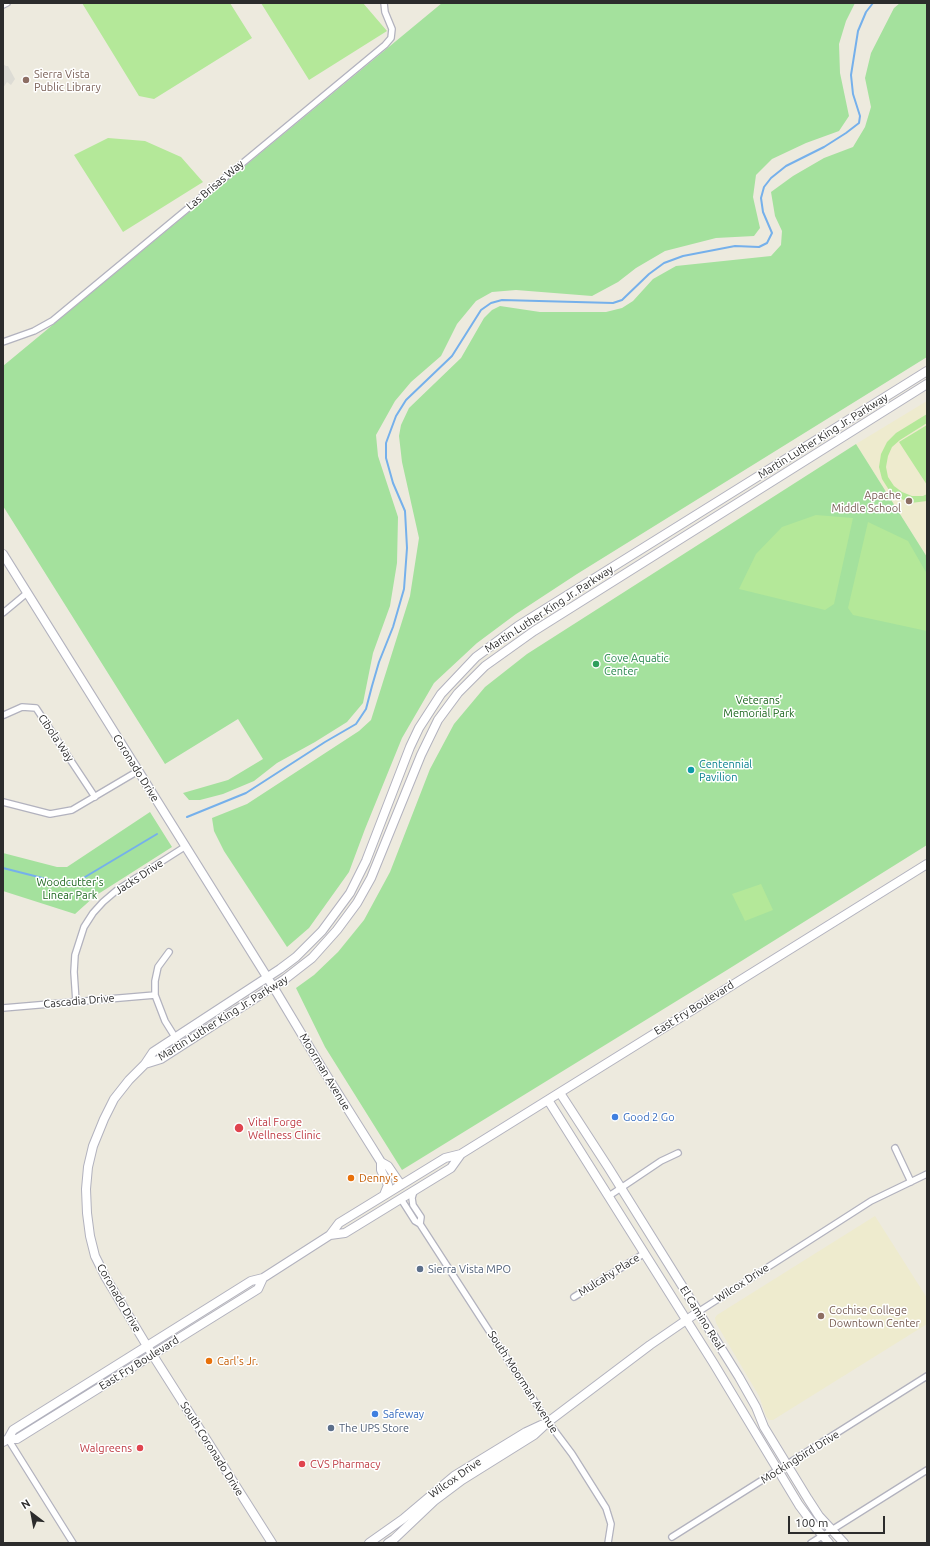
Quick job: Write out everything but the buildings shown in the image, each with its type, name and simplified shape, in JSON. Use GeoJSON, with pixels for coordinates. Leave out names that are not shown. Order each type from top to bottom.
{"type":"FeatureCollection","features":[{"type":"Feature","properties":{"kind":"street"},"geometry":{"type":"LineString","coordinates":[[3,6],[7,3]]}},
{"type":"Feature","properties":{"kind":"street","name":"Las Brisas Way"},"geometry":{"type":"LineString","coordinates":[[3,342],[34,331],[52,321],[385,45],[391,38],[392,29],[385,12],[384,3]]}},
{"type":"Feature","properties":{"kind":"street","name":"Martin Luther King Jr. Parkway"},"geometry":{"type":"LineString","coordinates":[[145,1064],[160,1059],[270,982],[311,943],[335,914],[350,893],[366,861],[410,747],[419,728],[441,694],[476,657],[518,626],[927,371]]}},
{"type":"Feature","properties":{"kind":"street","name":"Martin Luther King Jr. Parkway"},"geometry":{"type":"LineString","coordinates":[[145,1064],[153,1052],[175,1036],[270,982],[297,971],[312,958],[337,930],[357,903],[371,878],[429,737],[438,720],[458,693],[476,674],[498,655],[534,631],[927,384]]}},
{"type":"Feature","properties":{"kind":"street","name":"Coronado Drive"},"geometry":{"type":"LineString","coordinates":[[3,554],[270,982]]}},
{"type":"Feature","properties":{"kind":"street"},"geometry":{"type":"LineString","coordinates":[[3,613],[27,593]]}},
{"type":"Feature","properties":{"kind":"street","name":"Cibola Way"},"geometry":{"type":"LineString","coordinates":[[4,715],[22,707],[36,708],[95,797]]}},
{"type":"Feature","properties":{"kind":"street"},"geometry":{"type":"LineString","coordinates":[[3,802],[50,814],[72,810],[138,771]]}},
{"type":"Feature","properties":{"kind":"street","name":"Jacks Drive"},"geometry":{"type":"LineString","coordinates":[[76,1002],[74,972],[75,955],[84,927],[93,913],[117,890],[186,846]]}},
{"type":"Feature","properties":{"kind":"street","name":"East Fry Boulevard"},"geometry":{"type":"LineString","coordinates":[[5,1440],[13,1430],[251,1281],[263,1278],[330,1235],[339,1223],[445,1158],[461,1154],[927,864]]}},
{"type":"Feature","properties":{"kind":"street"},"geometry":{"type":"LineString","coordinates":[[169,952],[158,967],[155,981],[155,995],[165,1021],[175,1036]]}},
{"type":"Feature","properties":{"kind":"street","name":"Moorman Avenue"},"geometry":{"type":"LineString","coordinates":[[270,982],[322,1068],[382,1162],[388,1166],[401,1185]]}},
{"type":"Feature","properties":{"kind":"street","name":"Cascadia Drive"},"geometry":{"type":"LineString","coordinates":[[3,1008],[155,995]]}},
{"type":"Feature","properties":{"kind":"street","name":"Coronado Drive"},"geometry":{"type":"LineString","coordinates":[[145,1064],[129,1080],[114,1099],[104,1119],[93,1146],[88,1167],[86,1189],[90,1236],[95,1256],[106,1278],[152,1354]]}},
{"type":"Feature","properties":{"kind":"street","name":"El Camino Real"},"geometry":{"type":"LineString","coordinates":[[560,1093],[621,1188],[746,1390],[764,1426],[819,1516],[844,1543]]}},
{"type":"Feature","properties":{"kind":"street","name":"El Camino Real"},"geometry":{"type":"LineString","coordinates":[[548,1100],[686,1319],[778,1471],[807,1515],[828,1543]]}},
{"type":"Feature","properties":{"kind":"street"},"geometry":{"type":"LineString","coordinates":[[895,1148],[911,1182]]}},
{"type":"Feature","properties":{"kind":"street"},"geometry":{"type":"LineString","coordinates":[[609,1196],[661,1161],[678,1153]]}},
{"type":"Feature","properties":{"kind":"street","name":"East Fry Boulevard"},"geometry":{"type":"LineString","coordinates":[[330,1235],[346,1233],[401,1199],[451,1168],[461,1154]]}},
{"type":"Feature","properties":{"kind":"street","name":"Moorman Avenue"},"geometry":{"type":"LineString","coordinates":[[382,1162],[382,1170],[388,1185],[383,1196]]}},
{"type":"Feature","properties":{"kind":"street","name":"Wilcox Drive"},"geometry":{"type":"LineString","coordinates":[[388,1543],[434,1501],[462,1480],[534,1435],[548,1422],[686,1319],[871,1201],[927,1174]]}},
{"type":"Feature","properties":{"kind":"street","name":"South Moorman Avenue"},"geometry":{"type":"LineString","coordinates":[[415,1190],[412,1198],[413,1205],[421,1217],[420,1224]]}},
{"type":"Feature","properties":{"kind":"street","name":"South Moorman Avenue"},"geometry":{"type":"LineString","coordinates":[[401,1199],[415,1221],[420,1224],[548,1422],[572,1454],[609,1514],[612,1524],[608,1543]]}},
{"type":"Feature","properties":{"kind":"street","name":"Mulcahy Place"},"geometry":{"type":"LineString","coordinates":[[574,1297],[645,1253]]}},
{"type":"Feature","properties":{"kind":"street","name":"East Fry Boulevard"},"geometry":{"type":"LineString","coordinates":[[5,1440],[18,1439],[258,1289],[263,1278]]}},
{"type":"Feature","properties":{"kind":"street","name":"South Coronado Drive"},"geometry":{"type":"LineString","coordinates":[[152,1354],[272,1543]]}},
{"type":"Feature","properties":{"kind":"street","name":"Mockingbird Drive"},"geometry":{"type":"LineString","coordinates":[[672,1537],[927,1376]]}},
{"type":"Feature","properties":{"kind":"street","name":"Wilcox Drive"},"geometry":{"type":"LineString","coordinates":[[369,1543],[403,1519],[439,1487],[454,1476],[526,1432],[548,1422]]}},
{"type":"Feature","properties":{"kind":"street"},"geometry":{"type":"LineString","coordinates":[[5,1440],[73,1543]]}},
{"type":"Feature","properties":{"kind":"street"},"geometry":{"type":"LineString","coordinates":[[811,1543],[927,1470]]}},
{"type":"Feature","properties":{"kind":"shaded area"},"geometry":{"type":"Polygon","coordinates":[[[3,64],[8,66],[15,79],[11,85],[7,82],[3,88],[3,64]]]}},
{"type":"Feature","properties":{"kind":"shaded area","name":"Apache Middle School"},"geometry":{"type":"Polygon","coordinates":[[[927,401],[927,557],[856,444],[927,401]]]}},
{"type":"Feature","properties":{"kind":"shaded area","name":"Cochise College Downtown Center"},"geometry":{"type":"Polygon","coordinates":[[[875,1216],[927,1298],[927,1324],[773,1420],[769,1420],[766,1416],[759,1396],[716,1323],[715,1318],[717,1315],[875,1216]]]}},
{"type":"Feature","properties":{"kind":"green space"},"geometry":{"type":"Polygon","coordinates":[[[82,3],[230,3],[252,38],[154,99],[139,96],[82,3]]]}},
{"type":"Feature","properties":{"kind":"green space"},"geometry":{"type":"Polygon","coordinates":[[[261,3],[363,3],[387,31],[309,80],[261,3]]]}},
{"type":"Feature","properties":{"kind":"green space"},"geometry":{"type":"Polygon","coordinates":[[[442,3],[855,3],[846,21],[839,44],[840,73],[849,116],[839,131],[806,143],[772,159],[756,175],[753,197],[760,228],[754,236],[716,238],[665,251],[636,268],[618,282],[592,296],[516,290],[492,292],[476,301],[457,324],[441,356],[411,382],[395,401],[376,435],[378,456],[398,517],[397,563],[390,606],[373,653],[363,703],[347,722],[277,763],[254,781],[223,794],[200,800],[189,800],[183,793],[228,780],[263,759],[238,719],[165,764],[3,506],[3,366],[442,3]]]}},
{"type":"Feature","properties":{"kind":"green space"},"geometry":{"type":"Polygon","coordinates":[[[900,3],[927,3],[927,357],[577,574],[516,614],[477,643],[434,683],[402,738],[349,872],[309,928],[287,947],[224,851],[214,831],[212,818],[247,804],[359,731],[371,720],[410,596],[419,538],[402,462],[399,436],[401,425],[409,408],[461,358],[484,318],[492,310],[500,306],[540,312],[606,312],[622,308],[633,301],[653,279],[676,266],[771,256],[781,245],[782,231],[775,216],[771,192],[793,176],[824,158],[853,147],[865,127],[871,107],[865,78],[871,53],[894,8],[900,3]]]}},
{"type":"Feature","properties":{"kind":"green space"},"geometry":{"type":"Polygon","coordinates":[[[108,138],[145,141],[181,157],[203,182],[123,232],[74,155],[108,138]]]}},
{"type":"Feature","properties":{"kind":"green space"},"geometry":{"type":"Polygon","coordinates":[[[927,414],[927,423],[900,440],[892,447],[888,456],[886,467],[888,477],[894,486],[902,492],[912,496],[923,496],[927,494],[927,501],[911,503],[899,498],[889,490],[882,479],[879,467],[881,454],[887,442],[896,433],[927,414]]]}},
{"type":"Feature","properties":{"kind":"green space"},"geometry":{"type":"Polygon","coordinates":[[[927,425],[927,485],[899,442],[927,425]]]}},
{"type":"Feature","properties":{"kind":"green space","name":"Veterans' Memorial Park"},"geometry":{"type":"Polygon","coordinates":[[[856,444],[927,557],[927,845],[402,1170],[325,1047],[296,988],[314,975],[338,952],[364,920],[390,872],[430,769],[454,724],[485,687],[527,654],[856,444]]]}},
{"type":"Feature","properties":{"kind":"green space"},"geometry":{"type":"Polygon","coordinates":[[[816,515],[853,518],[834,604],[825,610],[739,589],[756,554],[782,527],[816,515]]]}},
{"type":"Feature","properties":{"kind":"green space"},"geometry":{"type":"Polygon","coordinates":[[[868,522],[908,541],[927,574],[927,631],[853,615],[848,608],[868,522]]]}},
{"type":"Feature","properties":{"kind":"green space","name":"Woodcutter's Linear Park"},"geometry":{"type":"Polygon","coordinates":[[[150,812],[172,847],[95,896],[75,914],[3,891],[3,853],[57,867],[67,867],[150,812]]]}},
{"type":"Feature","properties":{"kind":"green space"},"geometry":{"type":"Polygon","coordinates":[[[761,884],[773,910],[745,921],[732,894],[761,884]]]}},
{"type":"Feature","properties":{"kind":"waterway"},"geometry":{"type":"LineString","coordinates":[[187,817],[246,793],[325,742],[356,724],[366,709],[379,662],[393,627],[404,589],[407,548],[405,511],[393,483],[386,458],[386,443],[396,416],[406,400],[452,356],[481,310],[491,303],[502,300],[613,303],[622,300],[649,274],[664,263],[683,256],[735,246],[759,247],[767,243],[772,233],[763,212],[761,198],[764,187],[771,178],[786,166],[824,147],[859,123],[860,116],[853,94],[851,75],[858,31],[866,12],[873,3]]}},
{"type":"Feature","properties":{"kind":"waterway"},"geometry":{"type":"LineString","coordinates":[[3,868],[66,884],[80,880],[157,834]]}},
{"type":"Feature","properties":{"kind":"place","name":"Sierra Vista Public Library"},"geometry":{"type":"Point","coordinates":[26,80]}},
{"type":"Feature","properties":{"kind":"place","name":"Apache Middle School"},"geometry":{"type":"Point","coordinates":[909,501]}},
{"type":"Feature","properties":{"kind":"place","name":"Cove Aquatic Center"},"geometry":{"type":"Point","coordinates":[596,664]}},
{"type":"Feature","properties":{"kind":"place","name":"Centennial Pavilion"},"geometry":{"type":"Point","coordinates":[691,770]}},
{"type":"Feature","properties":{"kind":"place","name":"Good 2 Go"},"geometry":{"type":"Point","coordinates":[615,1117]}},
{"type":"Feature","properties":{"kind":"place","name":"Vital Forge Wellness Clinic"},"geometry":{"type":"Point","coordinates":[239,1128]}},
{"type":"Feature","properties":{"kind":"place","name":"Denny's"},"geometry":{"type":"Point","coordinates":[351,1178]}},
{"type":"Feature","properties":{"kind":"place","name":"Sierra Vista MPO"},"geometry":{"type":"Point","coordinates":[420,1269]}},
{"type":"Feature","properties":{"kind":"place","name":"Cochise College Downtown Center"},"geometry":{"type":"Point","coordinates":[821,1316]}},
{"type":"Feature","properties":{"kind":"place","name":"Carl's Jr."},"geometry":{"type":"Point","coordinates":[209,1361]}},
{"type":"Feature","properties":{"kind":"place","name":"Safeway"},"geometry":{"type":"Point","coordinates":[375,1414]}},
{"type":"Feature","properties":{"kind":"place","name":"The UPS Store"},"geometry":{"type":"Point","coordinates":[331,1428]}},
{"type":"Feature","properties":{"kind":"place","name":"Walgreens"},"geometry":{"type":"Point","coordinates":[140,1448]}},
{"type":"Feature","properties":{"kind":"place","name":"CVS Pharmacy"},"geometry":{"type":"Point","coordinates":[302,1464]}}]}
